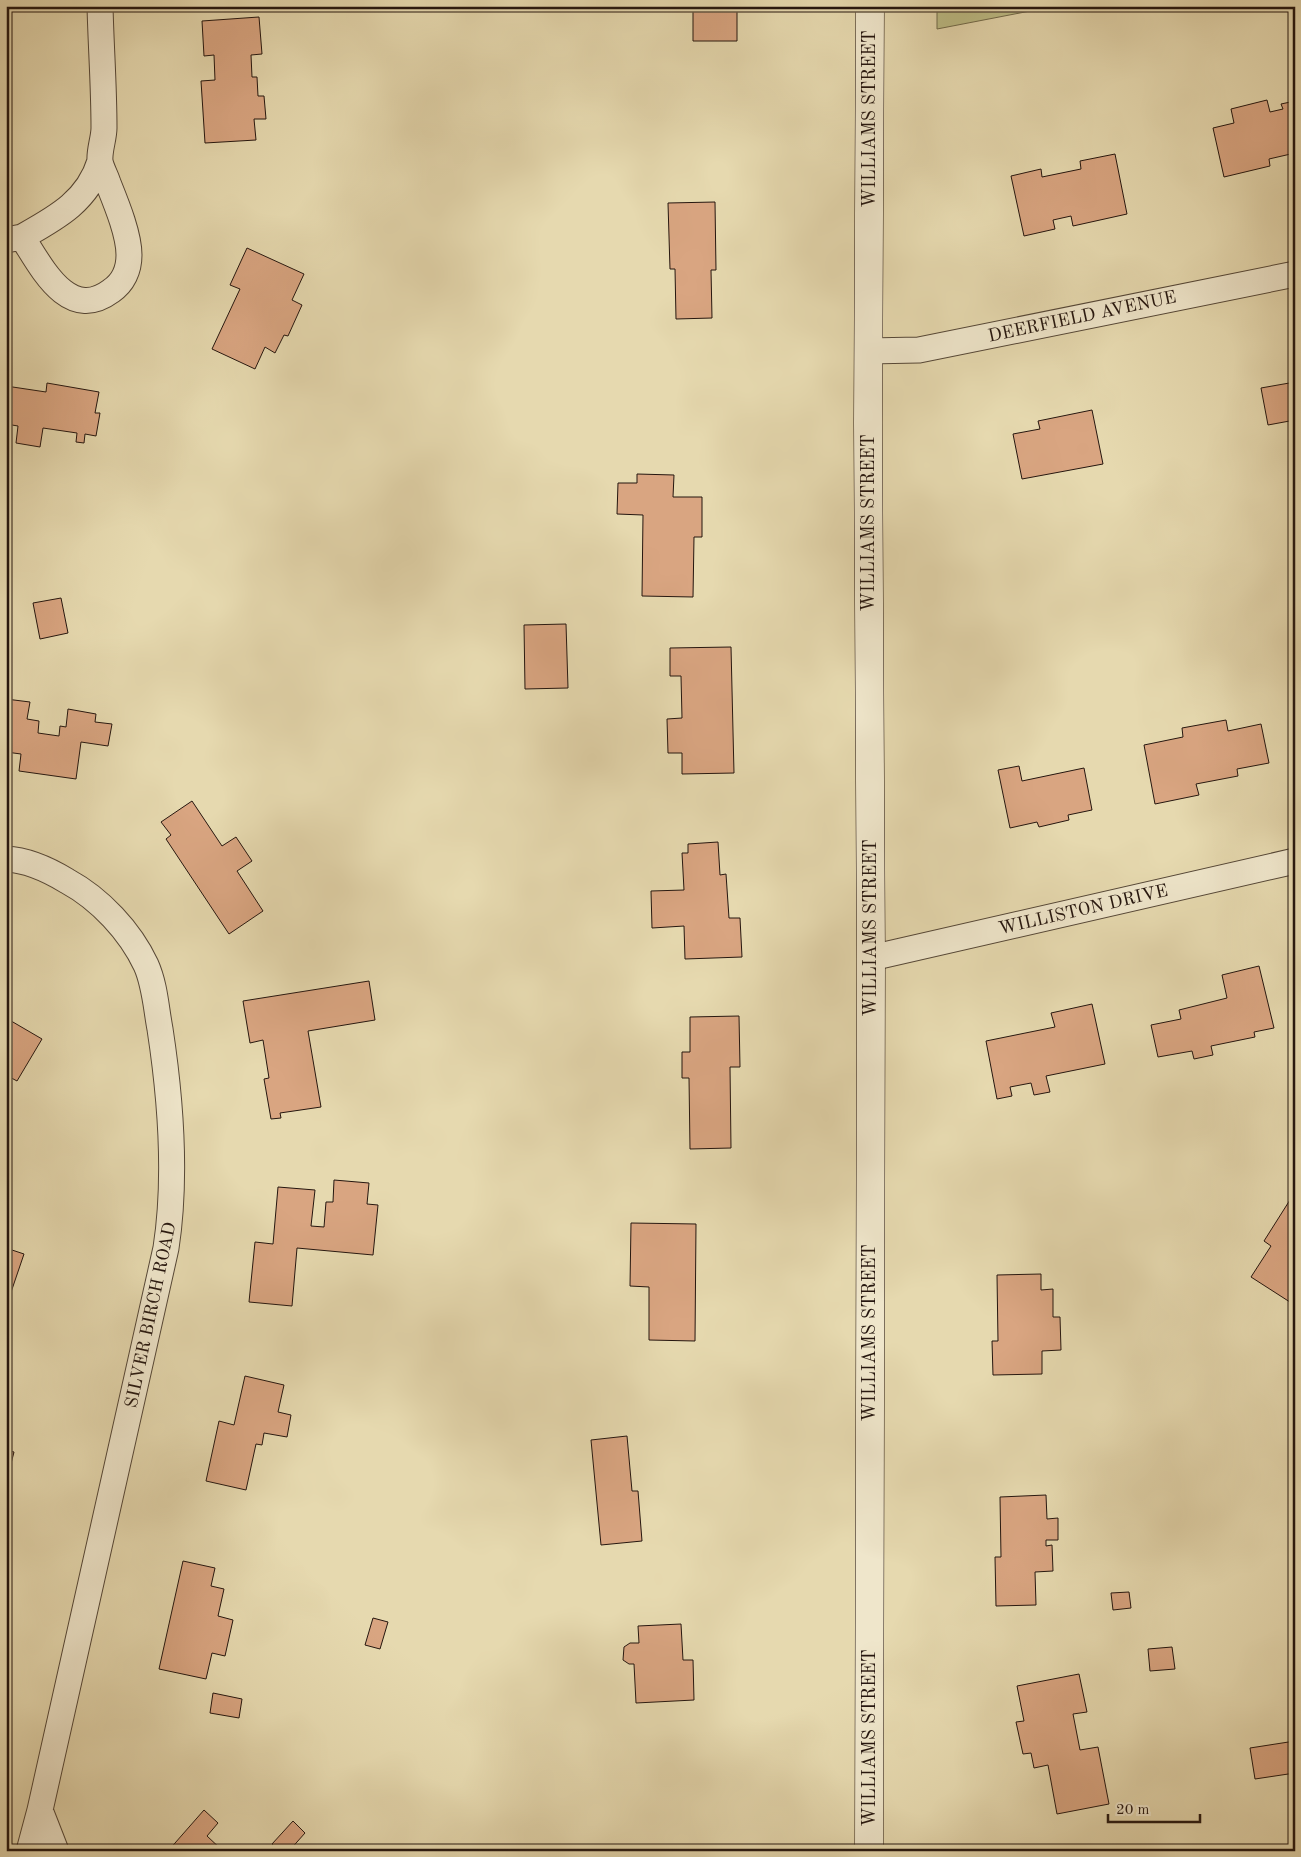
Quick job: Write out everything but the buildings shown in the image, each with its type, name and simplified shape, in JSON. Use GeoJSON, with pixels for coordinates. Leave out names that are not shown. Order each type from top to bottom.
{"type":"FeatureCollection","features":[{"type":"Feature","properties":{"kind":"main road","name":"WILLIAMS STREET"},"geometry":{"type":"LineString","coordinates":[[869,1851],[870,958],[868,351],[870,6]]}},
{"type":"Feature","properties":{"kind":"street"},"geometry":{"type":"LineString","coordinates":[[100,6],[104,128],[100,162],[89,188],[73,205],[50,222],[14,238],[53,284],[69,296],[89,300],[115,289],[126,274],[129,253],[117,205],[100,162]]}},
{"type":"Feature","properties":{"kind":"street","name":"DEERFIELD AVENUE"},"geometry":{"type":"LineString","coordinates":[[868,351],[920,350],[1295,274]]}},
{"type":"Feature","properties":{"kind":"street","name":"SILVER BIRCH ROAD"},"geometry":{"type":"LineString","coordinates":[[6,859],[34,865],[75,885],[106,910],[134,944],[146,966],[154,989],[166,1069],[171,1132],[172,1189],[166,1248],[40,1810],[28,1851]]}},
{"type":"Feature","properties":{"kind":"street","name":"WILLISTON DRIVE"},"geometry":{"type":"LineString","coordinates":[[870,958],[1295,862]]}},
{"type":"Feature","properties":{"kind":"street"},"geometry":{"type":"LineString","coordinates":[[40,1810],[56,1851]]}},
{"type":"Feature","properties":{"kind":"green space"},"geometry":{"type":"Polygon","coordinates":[[[937,6],[1056,6],[937,29],[937,6]]]}}]}
